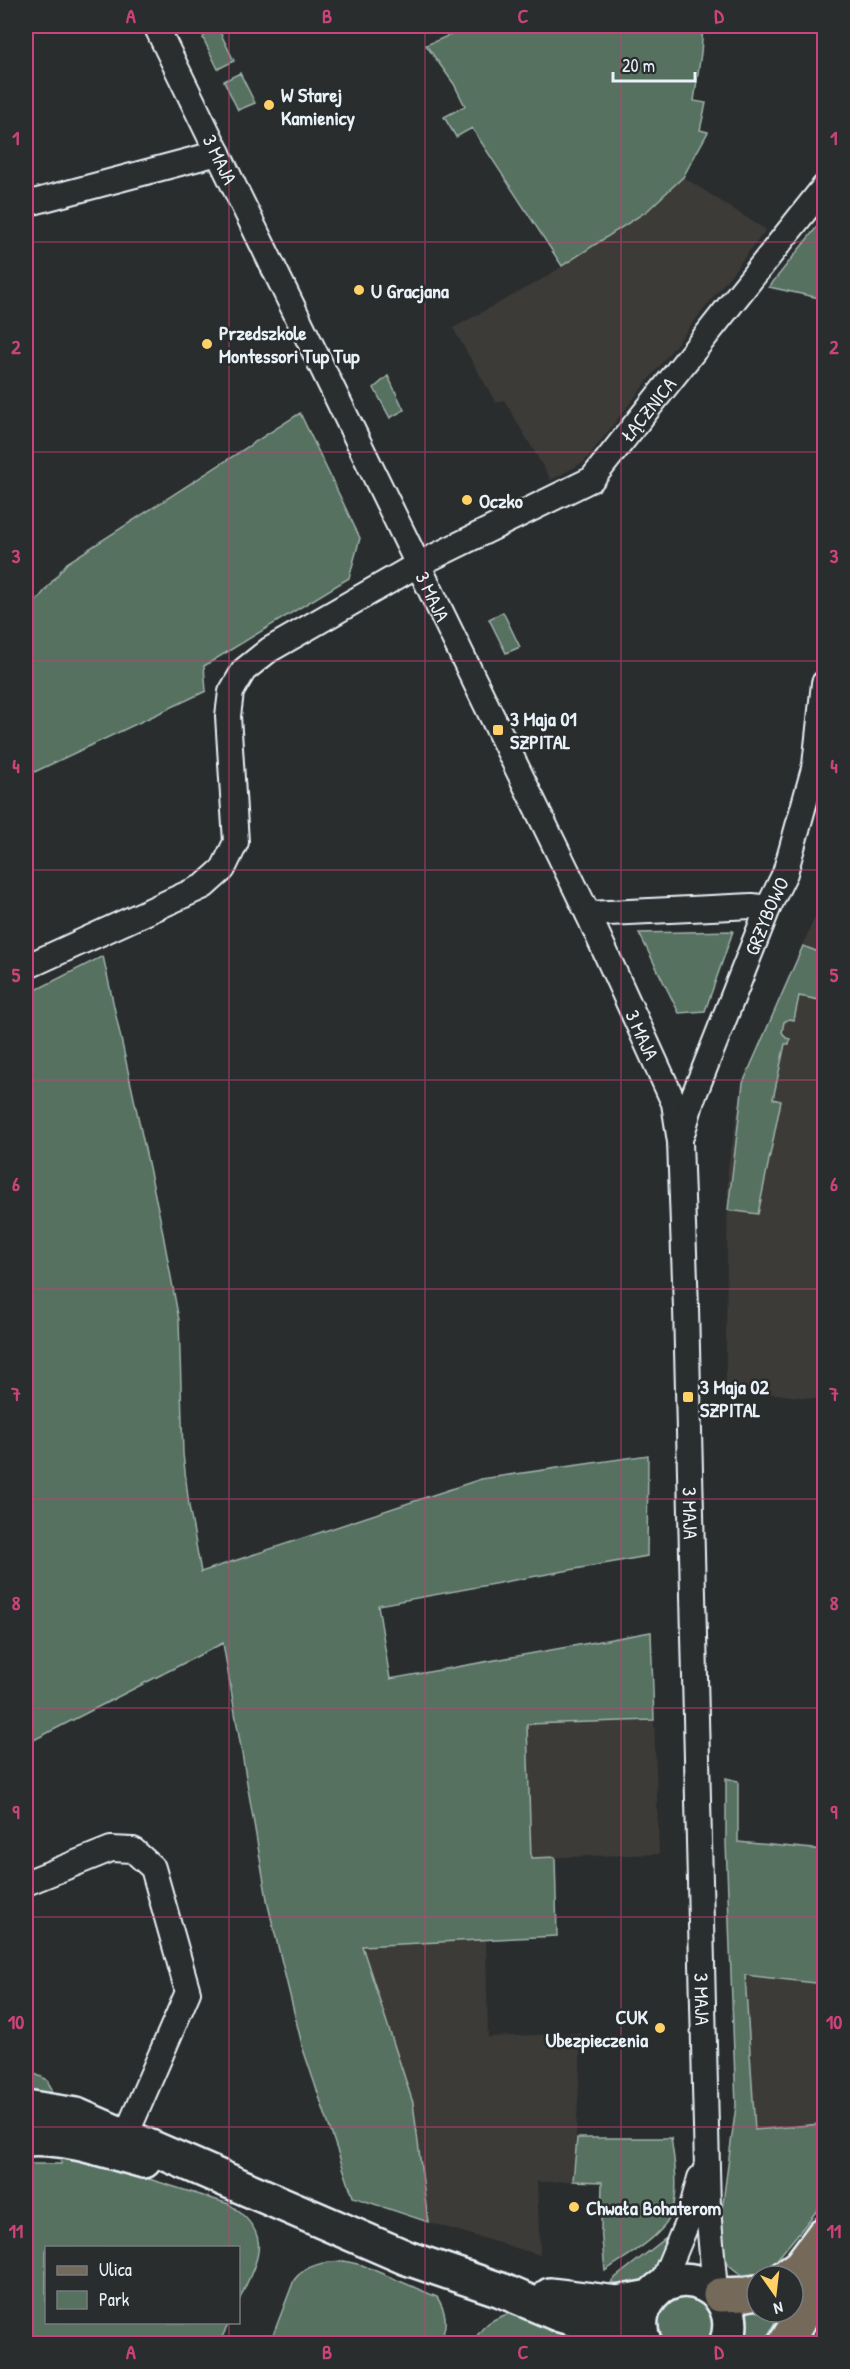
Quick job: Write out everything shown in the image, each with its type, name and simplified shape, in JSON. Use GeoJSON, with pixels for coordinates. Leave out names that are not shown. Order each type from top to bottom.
{"type":"FeatureCollection","features":[{"type":"Feature","properties":{"kind":"main road"},"geometry":{"type":"LineString","coordinates":[[802,2264],[825,2234]]}},
{"type":"Feature","properties":{"kind":"main road"},"geometry":{"type":"LineString","coordinates":[[785,2343],[825,2278]]}},
{"type":"Feature","properties":{"kind":"main road"},"geometry":{"type":"LineString","coordinates":[[717,2293],[745,2295]]}},
{"type":"Feature","properties":{"kind":"street","name":"3 MAJA"},"geometry":{"type":"LineString","coordinates":[[156,26],[588,914],[674,1103],[680,1142],[686,1308],[708,2209],[717,2293]]}},
{"type":"Feature","properties":{"kind":"street"},"geometry":{"type":"LineString","coordinates":[[26,204],[218,153]]}},
{"type":"Feature","properties":{"kind":"street","name":"ŁĄCZNICA"},"geometry":{"type":"LineString","coordinates":[[26,967],[204,886],[223,870],[236,842],[228,716],[231,692],[244,670],[269,650],[417,565],[591,479],[825,187]]}},
{"type":"Feature","properties":{"kind":"street","name":"GRZYBOWO"},"geometry":{"type":"LineString","coordinates":[[680,1142],[692,1100],[710,1061],[768,908],[785,873],[820,766],[825,683]]}},
{"type":"Feature","properties":{"kind":"street"},"geometry":{"type":"LineString","coordinates":[[588,914],[752,906],[768,908]]}},
{"type":"Feature","properties":{"kind":"street"},"geometry":{"type":"LineString","coordinates":[[26,1883],[111,1850],[133,1850],[153,1868],[188,1992],[126,2135]]}},
{"type":"Feature","properties":{"kind":"street"},"geometry":{"type":"LineString","coordinates":[[26,2107],[76,2115],[407,2258],[501,2290],[560,2315],[618,2332],[638,2343]]}},
{"type":"Feature","properties":{"kind":"street"},"geometry":{"type":"LineString","coordinates":[[26,2139],[40,2138],[68,2142],[156,2164],[206,2172]]}},
{"type":"Feature","properties":{"kind":"street","name":"3 MAJA"},"geometry":{"type":"LineString","coordinates":[[655,2292],[689,2218],[707,2149]]}},
{"type":"Feature","properties":{"kind":"street"},"geometry":{"type":"LineString","coordinates":[[501,2290],[617,2303],[655,2292],[673,2282],[688,2280],[702,2283],[717,2293],[727,2307],[730,2320],[726,2343]]}},
{"type":"Feature","properties":{"kind":"street"},"geometry":{"type":"LineString","coordinates":[[645,2343],[640,2328],[641,2317],[655,2292]]}},
{"type":"Feature","properties":{"kind":"shaded area"},"geometry":{"type":"Polygon","coordinates":[[[683,177],[766,230],[584,462],[551,480],[504,400],[496,403],[453,328],[546,277],[647,211],[683,177]]]}},
{"type":"Feature","properties":{"kind":"shaded area"},"geometry":{"type":"Polygon","coordinates":[[[824,896],[824,1400],[726,1388],[726,1346],[728,1167],[743,1083],[824,896]]]}},
{"type":"Feature","properties":{"kind":"shaded area"},"geometry":{"type":"Polygon","coordinates":[[[654,1720],[659,1854],[531,1858],[527,1723],[654,1720]]]}},
{"type":"Feature","properties":{"kind":"shaded area"},"geometry":{"type":"Polygon","coordinates":[[[486,1940],[488,2037],[580,2033],[573,2181],[537,2182],[540,2255],[428,2222],[413,2103],[362,1946],[486,1940]]]}},
{"type":"Feature","properties":{"kind":"shaded area"},"geometry":{"type":"Polygon","coordinates":[[[745,1974],[824,1984],[824,2118],[820,2124],[755,2131],[745,1974]]]}},
{"type":"Feature","properties":{"kind":"green space"},"geometry":{"type":"Polygon","coordinates":[[[217,26],[234,61],[218,69],[203,38],[207,30],[217,26]]]}},
{"type":"Feature","properties":{"kind":"green space"},"geometry":{"type":"Polygon","coordinates":[[[451,26],[703,26],[694,101],[706,103],[700,130],[708,132],[683,177],[647,211],[562,266],[472,128],[456,137],[444,117],[465,106],[454,84],[426,45],[455,33],[451,26]]]}},
{"type":"Feature","properties":{"kind":"green space"},"geometry":{"type":"Polygon","coordinates":[[[240,73],[255,103],[238,110],[224,81],[240,73]]]}},
{"type":"Feature","properties":{"kind":"green space"},"geometry":{"type":"Polygon","coordinates":[[[824,218],[824,299],[769,287],[824,218]]]}},
{"type":"Feature","properties":{"kind":"green space"},"geometry":{"type":"Polygon","coordinates":[[[388,376],[404,410],[390,418],[374,388],[388,376]]]}},
{"type":"Feature","properties":{"kind":"green space"},"geometry":{"type":"Polygon","coordinates":[[[300,413],[360,538],[349,578],[204,666],[206,691],[26,776],[26,614],[67,563],[300,413]]]}},
{"type":"Feature","properties":{"kind":"green space"},"geometry":{"type":"Polygon","coordinates":[[[503,612],[520,647],[506,653],[489,619],[503,612]]]}},
{"type":"Feature","properties":{"kind":"green space"},"geometry":{"type":"Polygon","coordinates":[[[733,931],[705,1011],[679,1013],[639,933],[733,931]]]}},
{"type":"Feature","properties":{"kind":"green space"},"geometry":{"type":"Polygon","coordinates":[[[803,946],[824,954],[824,966],[818,978],[824,982],[824,1001],[799,996],[794,1020],[789,1019],[784,1022],[782,1032],[786,1038],[790,1039],[789,1044],[785,1044],[773,1099],[781,1101],[758,1214],[728,1210],[743,1083],[803,946]]]}},
{"type":"Feature","properties":{"kind":"green space"},"geometry":{"type":"Polygon","coordinates":[[[103,956],[160,1218],[179,1320],[183,1454],[189,1506],[201,1572],[481,1479],[648,1455],[647,1556],[378,1605],[390,1679],[651,1632],[654,1720],[527,1724],[531,1858],[555,1857],[557,1936],[362,1946],[413,2103],[428,2222],[353,2197],[303,2049],[268,1905],[223,1643],[26,1744],[26,995],[103,956]]]}},
{"type":"Feature","properties":{"kind":"green space"},"geometry":{"type":"Polygon","coordinates":[[[726,1778],[738,1781],[738,1842],[824,1850],[824,1984],[745,1975],[755,2130],[820,2124],[824,2118],[824,2202],[773,2264],[745,2264],[745,2275],[741,2275],[729,2265],[721,2249],[720,2224],[736,2106],[726,1842],[726,1778]]]}},
{"type":"Feature","properties":{"kind":"green space"},"geometry":{"type":"Polygon","coordinates":[[[26,2070],[46,2079],[52,2089],[51,2099],[26,2095],[26,2070]]]}},
{"type":"Feature","properties":{"kind":"green space"},"geometry":{"type":"Polygon","coordinates":[[[577,2138],[671,2138],[676,2183],[674,2206],[670,2216],[665,2225],[652,2238],[605,2271],[601,2229],[602,2182],[573,2181],[577,2138]]]}},
{"type":"Feature","properties":{"kind":"green space"},"geometry":{"type":"Polygon","coordinates":[[[62,2155],[85,2159],[229,2204],[253,2227],[258,2238],[258,2249],[252,2273],[240,2299],[240,2246],[45,2246],[45,2324],[228,2324],[219,2343],[26,2343],[26,2164],[61,2164],[62,2155]]]}},
{"type":"Feature","properties":{"kind":"green space"},"geometry":{"type":"Polygon","coordinates":[[[672,2237],[654,2272],[629,2289],[605,2290],[616,2277],[665,2239],[672,2237]]]}},
{"type":"Feature","properties":{"kind":"green space"},"geometry":{"type":"Polygon","coordinates":[[[344,2261],[362,2265],[437,2297],[445,2320],[440,2343],[270,2343],[294,2280],[310,2267],[344,2261]]]}},
{"type":"Feature","properties":{"kind":"green space"},"geometry":{"type":"Polygon","coordinates":[[[682,2296],[701,2299],[714,2314],[709,2344],[664,2342],[659,2327],[661,2314],[668,2303],[682,2296]]]}},
{"type":"Feature","properties":{"kind":"green space"},"geometry":{"type":"Polygon","coordinates":[[[508,2314],[607,2338],[617,2344],[473,2344],[487,2324],[508,2314]]]}},
{"type":"Feature","properties":{"kind":"green space"},"geometry":{"type":"Polygon","coordinates":[[[748,2324],[775,2324],[763,2343],[747,2344],[748,2324]]]}},
{"type":"Feature","properties":{"kind":"place","name":"W Starej Kamienicy"},"geometry":{"type":"Point","coordinates":[269,105]}},
{"type":"Feature","properties":{"kind":"place","name":"U Gracjana"},"geometry":{"type":"Point","coordinates":[359,290]}},
{"type":"Feature","properties":{"kind":"place","name":"Przedszkole Montessori Tup Tup"},"geometry":{"type":"Point","coordinates":[207,344]}},
{"type":"Feature","properties":{"kind":"place","name":"Oczko"},"geometry":{"type":"Point","coordinates":[467,500]}},
{"type":"Feature","properties":{"kind":"place","name":"3 Maja 01 SZPITAL"},"geometry":{"type":"Point","coordinates":[498,730]}},
{"type":"Feature","properties":{"kind":"place","name":"3 Maja 02 SZPITAL"},"geometry":{"type":"Point","coordinates":[688,1397]}},
{"type":"Feature","properties":{"kind":"place","name":"CUK Ubezpieczenia"},"geometry":{"type":"Point","coordinates":[660,2028]}},
{"type":"Feature","properties":{"kind":"place","name":"Chwała Bohaterom"},"geometry":{"type":"Point","coordinates":[574,2207]}}]}
